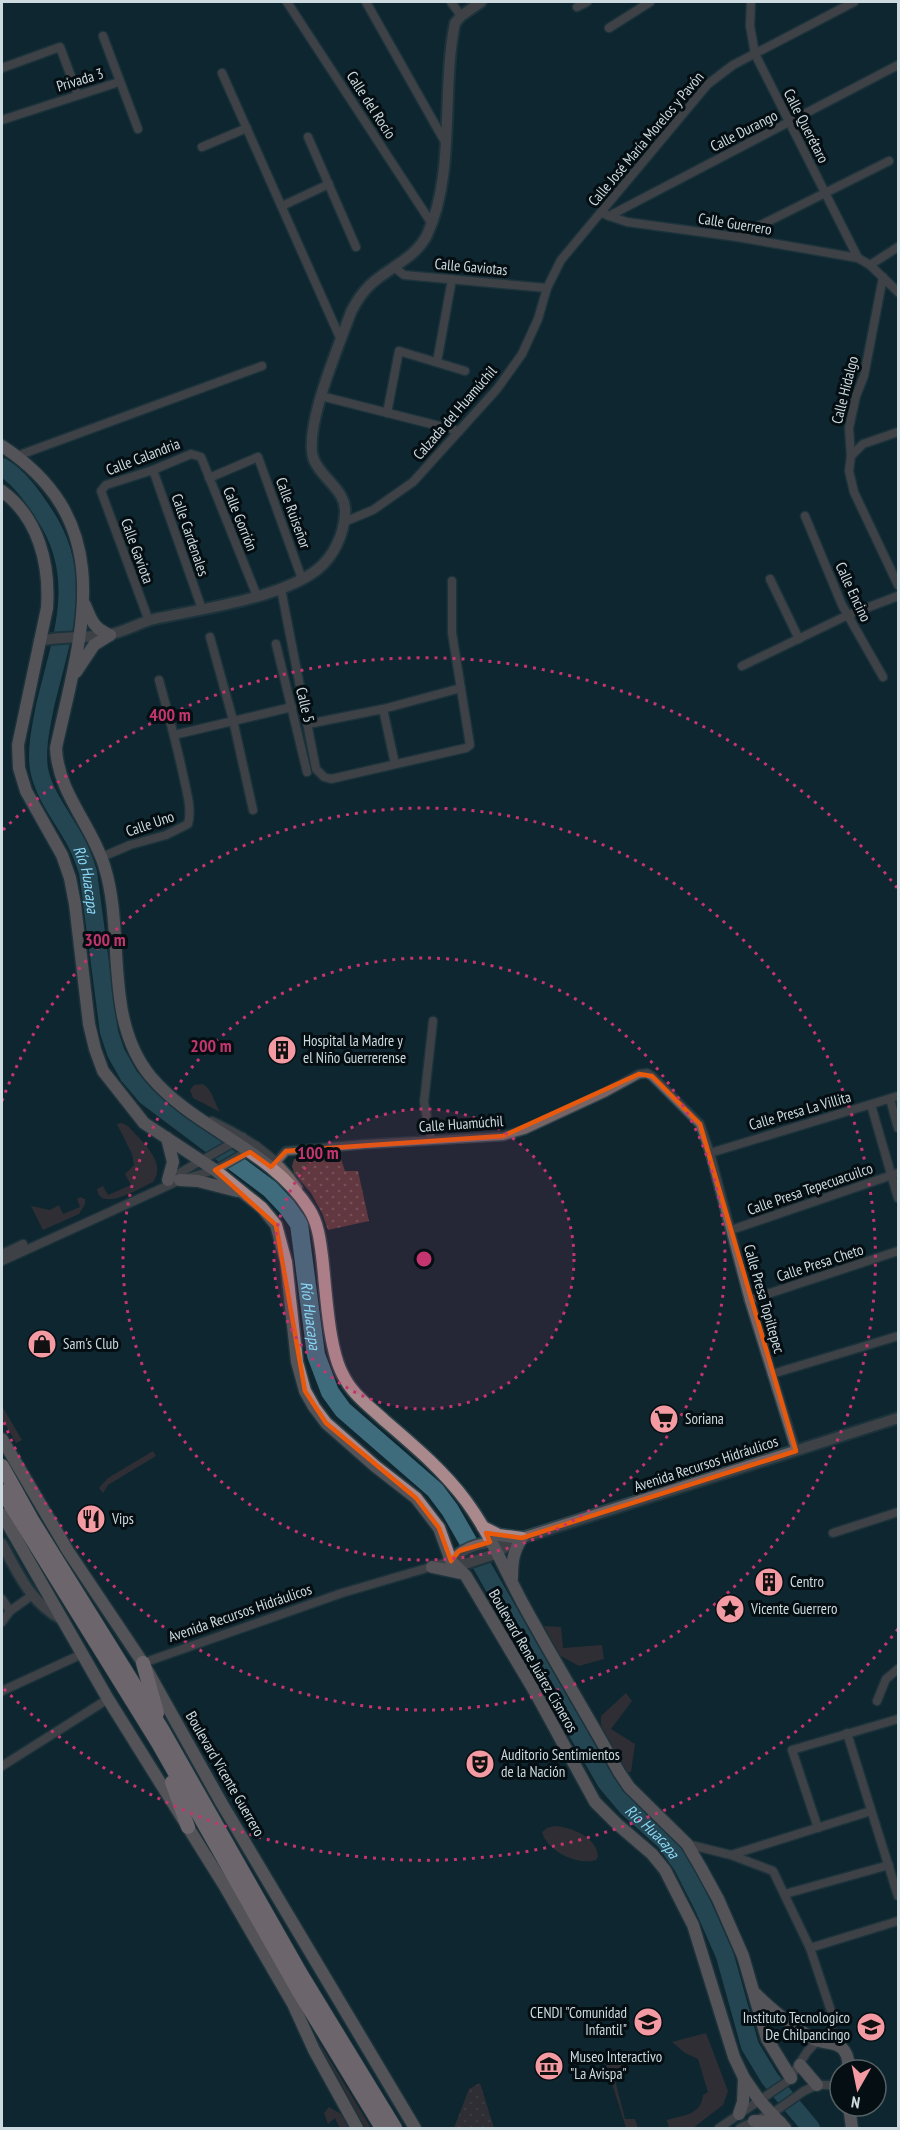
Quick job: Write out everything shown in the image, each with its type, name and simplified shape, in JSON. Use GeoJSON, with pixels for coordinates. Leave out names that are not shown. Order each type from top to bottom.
{"type":"FeatureCollection","features":[{"type":"Feature","properties":{"kind":"highway"},"geometry":{"type":"LineString","coordinates":[[2,1466],[32,1520],[162,1729],[301,1974],[395,2128]]}},
{"type":"Feature","properties":{"kind":"highway"},"geometry":{"type":"LineString","coordinates":[[2,1491],[158,1743],[298,1990],[382,2128]]}},
{"type":"Feature","properties":{"kind":"highway"},"geometry":{"type":"LineString","coordinates":[[142,1662],[162,1729]]}},
{"type":"Feature","properties":{"kind":"highway"},"geometry":{"type":"LineString","coordinates":[[158,1743],[188,1827]]}},
{"type":"Feature","properties":{"kind":"main road"},"geometry":{"type":"LineString","coordinates":[[2,446],[17,456],[50,487],[68,516],[83,563],[84,603],[76,638],[71,681],[56,748],[57,766],[68,793],[102,857],[109,887],[121,1003],[133,1047],[142,1065],[153,1079],[187,1109],[253,1149],[288,1182],[311,1212]]}},
{"type":"Feature","properties":{"kind":"main road"},"geometry":{"type":"LineString","coordinates":[[2,491],[27,519],[40,542],[46,566],[48,590],[42,640],[18,745],[19,768],[26,791],[62,855],[70,878],[89,1024],[100,1064],[120,1095],[144,1122],[215,1170],[262,1208],[276,1225],[282,1243],[297,1362],[305,1391],[326,1423],[416,1498],[439,1528],[451,1561]]}},
{"type":"Feature","properties":{"kind":"main road"},"geometry":{"type":"LineString","coordinates":[[84,603],[94,625],[99,631],[110,635]]}},
{"type":"Feature","properties":{"kind":"main road"},"geometry":{"type":"LineString","coordinates":[[71,681],[94,645],[110,635]]}},
{"type":"Feature","properties":{"kind":"main road"},"geometry":{"type":"LineString","coordinates":[[167,1138],[173,1162],[174,1180],[198,1181],[244,1193]]}},
{"type":"Feature","properties":{"kind":"main road","name":"Boulevard Rene Juárez Cisneros"},"geometry":{"type":"LineString","coordinates":[[311,1212],[320,1244],[334,1353],[342,1375],[357,1396],[449,1480],[467,1502],[483,1527],[491,1548],[555,1662],[624,1779],[687,1844],[732,1929],[754,1991],[767,2039],[789,2079]]}},
{"type":"Feature","properties":{"kind":"main road","name":"Boulevard Vicente Guerrero"},"geometry":{"type":"LineString","coordinates":[[2,1439],[68,1551],[142,1662],[228,1814],[415,2128]]}},
{"type":"Feature","properties":{"kind":"main road"},"geometry":{"type":"LineString","coordinates":[[2,1514],[108,1699],[294,2004],[314,2050],[357,2128]]}},
{"type":"Feature","properties":{"kind":"main road"},"geometry":{"type":"LineString","coordinates":[[483,1527],[499,1535],[522,1538],[515,1548],[512,1559],[512,1582]]}},
{"type":"Feature","properties":{"kind":"main road","name":"Boulevard Rene Juárez Cisneros"},"geometry":{"type":"LineString","coordinates":[[451,1561],[465,1570],[596,1802],[617,1824],[652,1854],[665,1870],[693,1925],[734,2056],[744,2078],[778,2119]]}},
{"type":"Feature","properties":{"kind":"main road"},"geometry":{"type":"LineString","coordinates":[[432,1567],[465,1570]]}},
{"type":"Feature","properties":{"kind":"main road","name":"Boulevard Rene Juárez Cisneros"},"geometry":{"type":"LineString","coordinates":[[754,1991],[767,2006],[823,2041],[841,2047],[846,2058]]}},
{"type":"Feature","properties":{"kind":"main road"},"geometry":{"type":"LineString","coordinates":[[800,2065],[817,2085]]}},
{"type":"Feature","properties":{"kind":"main road"},"geometry":{"type":"LineString","coordinates":[[739,2114],[743,2102],[744,2078]]}},
{"type":"Feature","properties":{"kind":"main road"},"geometry":{"type":"LineString","coordinates":[[754,2121],[778,2119]]}},
{"type":"Feature","properties":{"kind":"street","name":"Calle del Rocío"},"geometry":{"type":"LineString","coordinates":[[287,2],[432,224]]}},
{"type":"Feature","properties":{"kind":"street"},"geometry":{"type":"LineString","coordinates":[[366,2],[445,142]]}},
{"type":"Feature","properties":{"kind":"street"},"geometry":{"type":"LineString","coordinates":[[451,2],[460,16]]}},
{"type":"Feature","properties":{"kind":"street"},"geometry":{"type":"LineString","coordinates":[[42,640],[110,635],[149,621],[281,589],[318,569],[329,556],[343,531],[346,511],[343,498],[313,458],[313,438],[321,396],[358,298],[371,284],[420,247],[432,224],[440,190],[452,36],[455,23],[460,16],[481,2]]}},
{"type":"Feature","properties":{"kind":"street"},"geometry":{"type":"LineString","coordinates":[[577,7],[587,2]]}},
{"type":"Feature","properties":{"kind":"street"},"geometry":{"type":"LineString","coordinates":[[609,28],[650,2]]}},
{"type":"Feature","properties":{"kind":"street","name":"Calle Querétaro"},"geometry":{"type":"LineString","coordinates":[[750,2],[750,26],[755,54],[858,258]]}},
{"type":"Feature","properties":{"kind":"street","name":"Calle José María Morelos y Pavón"},"geometry":{"type":"LineString","coordinates":[[547,288],[561,260],[605,214],[708,84],[733,65],[854,2]]}},
{"type":"Feature","properties":{"kind":"street"},"geometry":{"type":"LineString","coordinates":[[103,36],[119,82]]}},
{"type":"Feature","properties":{"kind":"street"},"geometry":{"type":"LineString","coordinates":[[2,68],[60,47],[78,95]]}},
{"type":"Feature","properties":{"kind":"street","name":"Calle Durango"},"geometry":{"type":"LineString","coordinates":[[605,214],[789,123],[898,65]]}},
{"type":"Feature","properties":{"kind":"street"},"geometry":{"type":"LineString","coordinates":[[222,73],[341,339]]}},
{"type":"Feature","properties":{"kind":"street","name":"Privada 3"},"geometry":{"type":"LineString","coordinates":[[2,120],[119,82],[138,129]]}},
{"type":"Feature","properties":{"kind":"street"},"geometry":{"type":"LineString","coordinates":[[201,147],[247,128]]}},
{"type":"Feature","properties":{"kind":"street"},"geometry":{"type":"LineString","coordinates":[[308,137],[356,247]]}},
{"type":"Feature","properties":{"kind":"street"},"geometry":{"type":"LineString","coordinates":[[737,237],[888,160]]}},
{"type":"Feature","properties":{"kind":"street"},"geometry":{"type":"LineString","coordinates":[[282,207],[329,184]]}},
{"type":"Feature","properties":{"kind":"street","name":"Calle Guerrero"},"geometry":{"type":"LineString","coordinates":[[605,214],[627,222],[737,237],[858,258]]}},
{"type":"Feature","properties":{"kind":"street"},"geometry":{"type":"LineString","coordinates":[[870,265],[898,247]]}},
{"type":"Feature","properties":{"kind":"street"},"geometry":{"type":"LineString","coordinates":[[858,258],[870,265],[898,292]]}},
{"type":"Feature","properties":{"kind":"street","name":"Calle Gaviotas"},"geometry":{"type":"LineString","coordinates":[[395,268],[404,275],[547,288]]}},
{"type":"Feature","properties":{"kind":"street","name":"Calle Hidalgo"},"geometry":{"type":"LineString","coordinates":[[851,456],[849,429],[856,396],[864,376],[883,278]]}},
{"type":"Feature","properties":{"kind":"street"},"geometry":{"type":"LineString","coordinates":[[437,362],[452,279]]}},
{"type":"Feature","properties":{"kind":"street","name":"Calzada del Huamúchil"},"geometry":{"type":"LineString","coordinates":[[344,522],[373,510],[413,482],[497,389],[522,354],[538,320],[547,288]]}},
{"type":"Feature","properties":{"kind":"street"},"geometry":{"type":"LineString","coordinates":[[387,413],[399,351],[465,371]]}},
{"type":"Feature","properties":{"kind":"street"},"geometry":{"type":"LineString","coordinates":[[17,456],[262,366]]}},
{"type":"Feature","properties":{"kind":"street"},"geometry":{"type":"LineString","coordinates":[[321,396],[459,431]]}},
{"type":"Feature","properties":{"kind":"street"},"geometry":{"type":"LineString","coordinates":[[898,432],[863,444],[851,456],[849,471],[854,492],[898,585]]}},
{"type":"Feature","properties":{"kind":"street","name":"Calle Calandria"},"geometry":{"type":"LineString","coordinates":[[101,491],[106,484],[153,470],[191,453],[197,454]]}},
{"type":"Feature","properties":{"kind":"street","name":"Calle Gorrión"},"geometry":{"type":"LineString","coordinates":[[197,454],[201,457],[257,596]]}},
{"type":"Feature","properties":{"kind":"street","name":"Calle Ruiseñor"},"geometry":{"type":"LineString","coordinates":[[209,478],[258,457],[302,579]]}},
{"type":"Feature","properties":{"kind":"street","name":"Calle Cardenales"},"geometry":{"type":"LineString","coordinates":[[153,470],[202,609]]}},
{"type":"Feature","properties":{"kind":"street","name":"Calle Gaviota"},"geometry":{"type":"LineString","coordinates":[[101,491],[149,621]]}},
{"type":"Feature","properties":{"kind":"street","name":"Calle Encino"},"geometry":{"type":"LineString","coordinates":[[805,516],[848,615],[883,677]]}},
{"type":"Feature","properties":{"kind":"street"},"geometry":{"type":"LineString","coordinates":[[770,579],[799,639]]}},
{"type":"Feature","properties":{"kind":"street"},"geometry":{"type":"LineString","coordinates":[[281,589],[316,769],[324,777],[331,778],[466,748],[470,745],[452,633],[452,581]]}},
{"type":"Feature","properties":{"kind":"street"},"geometry":{"type":"LineString","coordinates":[[742,666],[848,615],[898,596]]}},
{"type":"Feature","properties":{"kind":"street"},"geometry":{"type":"LineString","coordinates":[[210,636],[233,720],[253,810]]}},
{"type":"Feature","properties":{"kind":"street","name":"Calle 5"},"geometry":{"type":"LineString","coordinates":[[276,644],[307,772]]}},
{"type":"Feature","properties":{"kind":"street"},"geometry":{"type":"LineString","coordinates":[[159,680],[174,735],[292,708]]}},
{"type":"Feature","properties":{"kind":"street"},"geometry":{"type":"LineString","coordinates":[[308,724],[383,709],[461,688]]}},
{"type":"Feature","properties":{"kind":"street"},"geometry":{"type":"LineString","coordinates":[[383,709],[395,764]]}},
{"type":"Feature","properties":{"kind":"street","name":"Calle Uno"},"geometry":{"type":"LineString","coordinates":[[102,857],[130,845],[166,835],[188,824],[190,816],[188,801],[174,735]]}},
{"type":"Feature","properties":{"kind":"street"},"geometry":{"type":"LineString","coordinates":[[431,1139],[424,1102],[433,1021]]}},
{"type":"Feature","properties":{"kind":"street","name":"Calle Presa Topiltepec"},"geometry":{"type":"LineString","coordinates":[[639,1074],[647,1073],[652,1076],[700,1124],[710,1153],[749,1300],[796,1451]]}},
{"type":"Feature","properties":{"kind":"street","name":"Calle Huamúchil"},"geometry":{"type":"LineString","coordinates":[[276,1162],[286,1151],[431,1139],[503,1136],[524,1130],[639,1074]]}},
{"type":"Feature","properties":{"kind":"street"},"geometry":{"type":"LineString","coordinates":[[894,1098],[898,1128]]}},
{"type":"Feature","properties":{"kind":"street","name":"Calle Presa La Villita"},"geometry":{"type":"LineString","coordinates":[[710,1153],[894,1098]]}},
{"type":"Feature","properties":{"kind":"street"},"geometry":{"type":"LineString","coordinates":[[871,1105],[895,1174],[898,1198]]}},
{"type":"Feature","properties":{"kind":"street"},"geometry":{"type":"LineString","coordinates":[[2,1261],[174,1180],[239,1140]]}},
{"type":"Feature","properties":{"kind":"street"},"geometry":{"type":"LineString","coordinates":[[2,1254],[174,1180],[215,1170],[253,1149],[276,1162],[293,1180],[311,1212]]}},
{"type":"Feature","properties":{"kind":"street","name":"Calle Presa Tepecuacuilco"},"geometry":{"type":"LineString","coordinates":[[731,1230],[895,1174]]}},
{"type":"Feature","properties":{"kind":"street","name":"Calle Presa Cheto"},"geometry":{"type":"LineString","coordinates":[[749,1300],[898,1251]]}},
{"type":"Feature","properties":{"kind":"street"},"geometry":{"type":"LineString","coordinates":[[772,1374],[898,1336]]}},
{"type":"Feature","properties":{"kind":"street","name":"Avenida Recursos Hidráulicos"},"geometry":{"type":"LineString","coordinates":[[142,1662],[342,1593],[451,1561],[459,1551],[491,1548],[898,1418]]}},
{"type":"Feature","properties":{"kind":"street"},"geometry":{"type":"LineString","coordinates":[[833,1533],[898,1512]]}},
{"type":"Feature","properties":{"kind":"street"},"geometry":{"type":"LineString","coordinates":[[2,1544],[31,1596],[45,1610],[61,1619]]}},
{"type":"Feature","properties":{"kind":"street","name":"Avenida Recursos Hidráulicos"},"geometry":{"type":"LineString","coordinates":[[465,1570],[491,1548]]}},
{"type":"Feature","properties":{"kind":"street"},"geometry":{"type":"LineString","coordinates":[[2,1622],[10,1611],[31,1596]]}},
{"type":"Feature","properties":{"kind":"street"},"geometry":{"type":"LineString","coordinates":[[2,1599],[10,1611]]}},
{"type":"Feature","properties":{"kind":"street"},"geometry":{"type":"LineString","coordinates":[[2,1691],[82,1654]]}},
{"type":"Feature","properties":{"kind":"street"},"geometry":{"type":"LineString","coordinates":[[877,1701],[886,1679],[898,1670]]}},
{"type":"Feature","properties":{"kind":"street"},"geometry":{"type":"LineString","coordinates":[[2,1766],[108,1699]]}},
{"type":"Feature","properties":{"kind":"street"},"geometry":{"type":"LineString","coordinates":[[818,1828],[792,1750],[898,1719]]}},
{"type":"Feature","properties":{"kind":"street"},"geometry":{"type":"LineString","coordinates":[[847,1733],[898,1896]]}},
{"type":"Feature","properties":{"kind":"street"},"geometry":{"type":"LineString","coordinates":[[731,1855],[871,1811]]}},
{"type":"Feature","properties":{"kind":"street"},"geometry":{"type":"LineString","coordinates":[[687,1844],[731,1855],[773,1871],[810,1948],[831,2011],[831,2028],[823,2041],[807,2052],[789,2079],[718,2128]]}},
{"type":"Feature","properties":{"kind":"street"},"geometry":{"type":"LineString","coordinates":[[785,1894],[889,1865]]}},
{"type":"Feature","properties":{"kind":"street"},"geometry":{"type":"LineString","coordinates":[[810,1948],[898,1921]]}},
{"type":"Feature","properties":{"kind":"street"},"geometry":{"type":"LineString","coordinates":[[778,2119],[798,2094],[817,2085],[828,2085]]}},
{"type":"Feature","properties":{"kind":"street"},"geometry":{"type":"LineString","coordinates":[[740,2128],[754,2121]]}},
{"type":"Feature","properties":{"kind":"highlighted area"},"geometry":{"type":"Polygon","coordinates":[[[639,1074],[652,1076],[700,1124],[796,1451],[522,1538],[486,1533],[490,1542],[459,1551],[451,1561],[439,1528],[416,1498],[326,1423],[305,1391],[276,1225],[215,1170],[250,1152],[271,1167],[286,1151],[503,1136],[639,1074]]]}},
{"type":"Feature","properties":{"kind":"shaded area"},"geometry":{"type":"Polygon","coordinates":[[[203,1084],[211,1093],[220,1112],[193,1098],[190,1090],[194,1085],[203,1084]]]}},
{"type":"Feature","properties":{"kind":"shaded area"},"geometry":{"type":"Polygon","coordinates":[[[122,1123],[128,1126],[151,1152],[155,1159],[157,1174],[153,1182],[139,1189],[121,1197],[105,1199],[100,1196],[97,1189],[103,1186],[108,1195],[131,1185],[125,1174],[134,1165],[132,1154],[117,1124],[122,1123]]]}},
{"type":"Feature","properties":{"kind":"shaded area"},"geometry":{"type":"Polygon","coordinates":[[[325,1154],[340,1156],[345,1171],[358,1171],[369,1221],[328,1230],[311,1193],[294,1173],[292,1166],[294,1159],[325,1154]]]}},
{"type":"Feature","properties":{"kind":"shaded area"},"geometry":{"type":"Polygon","coordinates":[[[80,1197],[85,1199],[85,1204],[79,1214],[43,1230],[31,1206],[50,1210],[59,1205],[63,1214],[80,1207],[77,1199],[80,1197]]]}},
{"type":"Feature","properties":{"kind":"shaded area"},"geometry":{"type":"Polygon","coordinates":[[[2,1406],[22,1440],[16,1443],[2,1419],[2,1406]]]}},
{"type":"Feature","properties":{"kind":"shaded area"},"geometry":{"type":"Polygon","coordinates":[[[153,1451],[156,1456],[108,1485],[103,1493],[99,1488],[108,1478],[153,1451]]]}},
{"type":"Feature","properties":{"kind":"shaded area"},"geometry":{"type":"Polygon","coordinates":[[[544,1626],[561,1627],[563,1648],[602,1645],[604,1659],[579,1666],[559,1655],[544,1626]]]}},
{"type":"Feature","properties":{"kind":"shaded area"},"geometry":{"type":"Polygon","coordinates":[[[626,1693],[632,1701],[611,1729],[635,1744],[631,1772],[626,1772],[613,1752],[605,1738],[601,1724],[601,1716],[626,1693]]]}},
{"type":"Feature","properties":{"kind":"shaded area"},"geometry":{"type":"Polygon","coordinates":[[[554,1826],[568,1828],[588,1838],[596,1849],[598,1856],[596,1860],[580,1861],[556,1851],[542,1832],[554,1826]]]}},
{"type":"Feature","properties":{"kind":"shaded area"},"geometry":{"type":"Polygon","coordinates":[[[313,2032],[371,2128],[365,2128],[310,2034],[313,2032]]]}},
{"type":"Feature","properties":{"kind":"shaded area"},"geometry":{"type":"Polygon","coordinates":[[[706,2033],[728,2091],[723,2105],[693,2128],[669,2128],[667,2120],[691,2113],[699,2107],[703,2095],[708,2092],[698,2059],[685,2053],[672,2042],[706,2033]]]}},
{"type":"Feature","properties":{"kind":"shaded area"},"geometry":{"type":"Polygon","coordinates":[[[630,2054],[615,2080],[625,2119],[635,2119],[638,2128],[626,2128],[606,2064],[630,2054]]]}},
{"type":"Feature","properties":{"kind":"shaded area"},"geometry":{"type":"Polygon","coordinates":[[[480,2083],[494,2128],[454,2128],[469,2089],[480,2083]]]}},
{"type":"Feature","properties":{"kind":"shaded area"},"geometry":{"type":"Polygon","coordinates":[[[329,2107],[341,2114],[349,2128],[340,2128],[335,2118],[328,2124],[324,2113],[329,2107]]]}},
{"type":"Feature","properties":{"kind":"waterway","name":"Río Huacapa"},"geometry":{"type":"LineString","coordinates":[[2,467],[20,482],[40,508],[57,538],[65,561],[67,608],[45,706],[38,753],[39,769],[50,799],[78,846],[88,872],[109,1032],[116,1053],[129,1076],[146,1096],[270,1189],[299,1224],[316,1355],[330,1392],[343,1410],[435,1490],[450,1510],[606,1782],[627,1807],[665,1841],[682,1865],[725,1956],[750,2046],[770,2079],[811,2128]]}},
{"type":"Feature","properties":{"kind":"place","name":"Hospital la Madre y el Niño Guerrerense"},"geometry":{"type":"Point","coordinates":[282,1050]}},
{"type":"Feature","properties":{"kind":"place","name":"Sam's Club"},"geometry":{"type":"Point","coordinates":[42,1344]}},
{"type":"Feature","properties":{"kind":"place","name":"Soriana"},"geometry":{"type":"Point","coordinates":[664,1419]}},
{"type":"Feature","properties":{"kind":"place","name":"Vips"},"geometry":{"type":"Point","coordinates":[91,1519]}},
{"type":"Feature","properties":{"kind":"place","name":"Centro"},"geometry":{"type":"Point","coordinates":[769,1582]}},
{"type":"Feature","properties":{"kind":"place","name":"Vicente Guerrero"},"geometry":{"type":"Point","coordinates":[730,1609]}},
{"type":"Feature","properties":{"kind":"place","name":"Auditorio Sentimientos de la Nación"},"geometry":{"type":"Point","coordinates":[480,1764]}},
{"type":"Feature","properties":{"kind":"place","name":"CENDI \"Comunidad Infantil\""},"geometry":{"type":"Point","coordinates":[648,2022]}},
{"type":"Feature","properties":{"kind":"place","name":"Instituto Tecnologico De Chilpancingo"},"geometry":{"type":"Point","coordinates":[871,2027]}},
{"type":"Feature","properties":{"kind":"place","name":"Museo Interactivo \"La Avispa\""},"geometry":{"type":"Point","coordinates":[549,2066]}}]}
